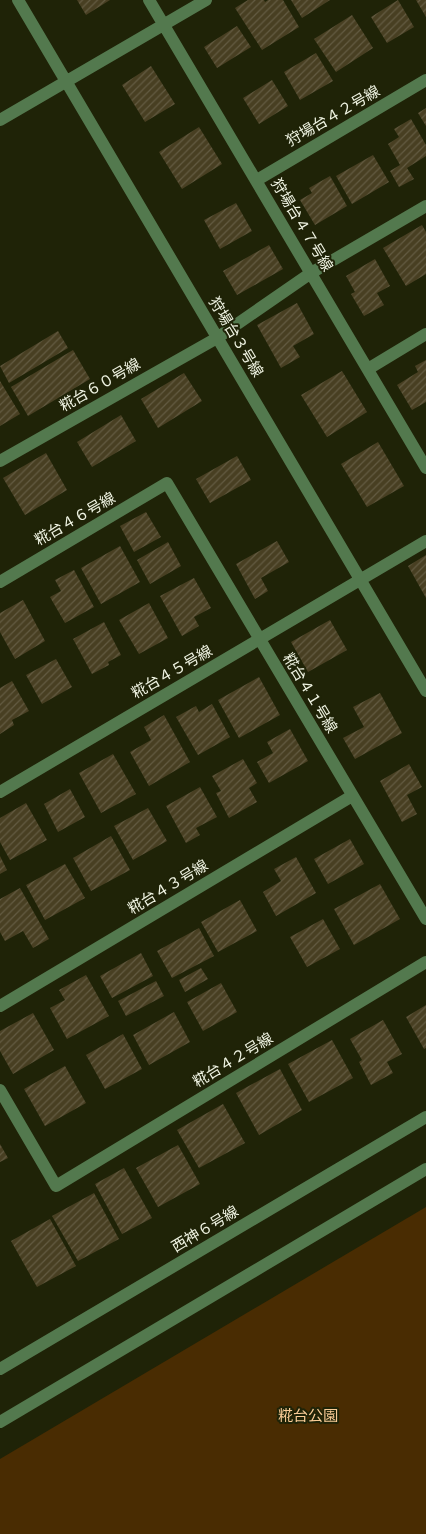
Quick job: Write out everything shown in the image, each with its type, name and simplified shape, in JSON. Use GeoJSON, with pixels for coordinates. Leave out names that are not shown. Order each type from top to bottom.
{"type":"FeatureCollection","features":[{"type":"Feature","properties":{"kind":"street","name":"狩場台３号線"},"geometry":{"type":"LineString","coordinates":[[18,0],[426,691]]}},
{"type":"Feature","properties":{"kind":"street","name":"狩場台４７号線"},"geometry":{"type":"LineString","coordinates":[[149,0],[426,468]]}},
{"type":"Feature","properties":{"kind":"street"},"geometry":{"type":"LineString","coordinates":[[0,120],[206,0]]}},
{"type":"Feature","properties":{"kind":"street","name":"狩場台４２号線"},"geometry":{"type":"LineString","coordinates":[[257,180],[426,80]]}},
{"type":"Feature","properties":{"kind":"street","name":"糀台６０号線"},"geometry":{"type":"LineString","coordinates":[[0,461],[217,338],[311,273],[426,206]]}},
{"type":"Feature","properties":{"kind":"street"},"geometry":{"type":"LineString","coordinates":[[368,369],[426,334]]}},
{"type":"Feature","properties":{"kind":"street","name":"糀台４６号線"},"geometry":{"type":"LineString","coordinates":[[0,582],[167,484]]}},
{"type":"Feature","properties":{"kind":"street","name":"糀台４１号線"},"geometry":{"type":"LineString","coordinates":[[167,484],[426,919]]}},
{"type":"Feature","properties":{"kind":"street","name":"糀台４５号線"},"geometry":{"type":"LineString","coordinates":[[0,792],[426,541]]}},
{"type":"Feature","properties":{"kind":"street","name":"糀台４３号線"},"geometry":{"type":"LineString","coordinates":[[0,1006],[352,796]]}},
{"type":"Feature","properties":{"kind":"street","name":"糀台４２号線"},"geometry":{"type":"LineString","coordinates":[[0,1090],[56,1186],[426,962]]}},
{"type":"Feature","properties":{"kind":"street","name":"西神６号線"},"geometry":{"type":"LineString","coordinates":[[0,1369],[426,1117]]}},
{"type":"Feature","properties":{"kind":"street"},"geometry":{"type":"LineString","coordinates":[[0,1422],[426,1169]]}},
{"type":"Feature","properties":{"kind":"green space","name":"糀台公園"},"geometry":{"type":"Polygon","coordinates":[[[426,1207],[426,1534],[0,1534],[0,1459],[426,1207]]]}},
{"type":"Feature","properties":{"kind":"building"},"geometry":{"type":"Polygon","coordinates":[[[77,0],[110,0],[86,15],[77,0]]]}},
{"type":"Feature","properties":{"kind":"building"},"geometry":{"type":"Polygon","coordinates":[[[248,0],[264,0],[265,2],[268,0],[283,0],[299,27],[262,50],[235,8],[248,0]]]}},
{"type":"Feature","properties":{"kind":"building"},"geometry":{"type":"Polygon","coordinates":[[[291,0],[330,0],[302,18],[291,0]]]}},
{"type":"Feature","properties":{"kind":"building"},"geometry":{"type":"Polygon","coordinates":[[[398,0],[414,27],[387,43],[371,17],[398,0]]]}},
{"type":"Feature","properties":{"kind":"building"},"geometry":{"type":"Polygon","coordinates":[[[416,0],[426,0],[426,17],[416,0]]]}},
{"type":"Feature","properties":{"kind":"building"},"geometry":{"type":"Polygon","coordinates":[[[352,15],[373,48],[336,72],[314,39],[352,15]]]}},
{"type":"Feature","properties":{"kind":"building"},"geometry":{"type":"Polygon","coordinates":[[[237,26],[251,47],[217,68],[204,47],[237,26]]]}},
{"type":"Feature","properties":{"kind":"building"},"geometry":{"type":"Polygon","coordinates":[[[316,53],[333,81],[300,100],[284,72],[316,53]]]}},
{"type":"Feature","properties":{"kind":"building"},"geometry":{"type":"Polygon","coordinates":[[[151,66],[175,104],[145,122],[122,85],[151,66]]]}},
{"type":"Feature","properties":{"kind":"building"},"geometry":{"type":"Polygon","coordinates":[[[272,80],[288,106],[259,124],[243,98],[272,80]]]}},
{"type":"Feature","properties":{"kind":"building"},"geometry":{"type":"Polygon","coordinates":[[[426,108],[426,126],[418,113],[426,108]]]}},
{"type":"Feature","properties":{"kind":"building"},"geometry":{"type":"Polygon","coordinates":[[[411,119],[426,145],[426,156],[407,168],[414,179],[399,187],[390,171],[400,165],[388,144],[399,137],[394,129],[411,119]]]}},
{"type":"Feature","properties":{"kind":"building"},"geometry":{"type":"Polygon","coordinates":[[[199,127],[222,164],[182,189],[159,152],[199,127]]]}},
{"type":"Feature","properties":{"kind":"building"},"geometry":{"type":"Polygon","coordinates":[[[373,155],[389,182],[352,204],[336,176],[373,155]]]}},
{"type":"Feature","properties":{"kind":"building"},"geometry":{"type":"Polygon","coordinates":[[[330,176],[347,206],[315,225],[300,200],[312,193],[309,188],[330,176]]]}},
{"type":"Feature","properties":{"kind":"building"},"geometry":{"type":"Polygon","coordinates":[[[236,203],[252,231],[220,249],[204,220],[236,203]]]}},
{"type":"Feature","properties":{"kind":"building"},"geometry":{"type":"Polygon","coordinates":[[[422,225],[426,232],[426,274],[406,286],[383,248],[422,225]]]}},
{"type":"Feature","properties":{"kind":"building"},"geometry":{"type":"Polygon","coordinates":[[[269,245],[283,269],[237,295],[223,271],[269,245]]]}},
{"type":"Feature","properties":{"kind":"building"},"geometry":{"type":"Polygon","coordinates":[[[375,259],[390,286],[377,293],[384,305],[364,316],[351,294],[355,292],[346,276],[375,259]]]}},
{"type":"Feature","properties":{"kind":"building"},"geometry":{"type":"Polygon","coordinates":[[[297,303],[314,334],[293,346],[300,357],[281,368],[257,325],[297,303]]]}},
{"type":"Feature","properties":{"kind":"building"},"geometry":{"type":"Polygon","coordinates":[[[58,331],[68,348],[9,383],[0,366],[58,331]]]}},
{"type":"Feature","properties":{"kind":"building"},"geometry":{"type":"Polygon","coordinates":[[[73,350],[90,379],[28,416],[11,387],[73,350]]]}},
{"type":"Feature","properties":{"kind":"building"},"geometry":{"type":"Polygon","coordinates":[[[426,360],[426,402],[412,410],[397,385],[418,372],[415,366],[426,360]]]}},
{"type":"Feature","properties":{"kind":"building"},"geometry":{"type":"Polygon","coordinates":[[[342,371],[367,412],[327,437],[301,395],[342,371]]]}},
{"type":"Feature","properties":{"kind":"building"},"geometry":{"type":"Polygon","coordinates":[[[184,373],[202,401],[158,428],[141,399],[184,373]]]}},
{"type":"Feature","properties":{"kind":"building"},"geometry":{"type":"Polygon","coordinates":[[[0,381],[20,414],[0,426],[0,381]]]}},
{"type":"Feature","properties":{"kind":"building"},"geometry":{"type":"Polygon","coordinates":[[[121,415],[136,441],[92,467],[77,442],[121,415]]]}},
{"type":"Feature","properties":{"kind":"building"},"geometry":{"type":"Polygon","coordinates":[[[378,442],[404,486],[367,507],[341,464],[378,442]]]}},
{"type":"Feature","properties":{"kind":"building"},"geometry":{"type":"Polygon","coordinates":[[[46,453],[67,490],[25,515],[3,478],[46,453]]]}},
{"type":"Feature","properties":{"kind":"building"},"geometry":{"type":"Polygon","coordinates":[[[237,456],[251,480],[210,503],[196,479],[237,456]]]}},
{"type":"Feature","properties":{"kind":"building"},"geometry":{"type":"Polygon","coordinates":[[[146,512],[161,537],[134,552],[120,526],[146,512]]]}},
{"type":"Feature","properties":{"kind":"building"},"geometry":{"type":"Polygon","coordinates":[[[277,541],[289,562],[261,578],[268,591],[255,599],[236,564],[277,541]]]}},
{"type":"Feature","properties":{"kind":"building"},"geometry":{"type":"Polygon","coordinates":[[[168,542],[181,566],[150,584],[137,560],[168,542]]]}},
{"type":"Feature","properties":{"kind":"building"},"geometry":{"type":"Polygon","coordinates":[[[120,546],[140,582],[101,604],[81,568],[120,546]]]}},
{"type":"Feature","properties":{"kind":"building"},"geometry":{"type":"Polygon","coordinates":[[[426,555],[426,598],[408,566],[426,555]]]}},
{"type":"Feature","properties":{"kind":"building"},"geometry":{"type":"Polygon","coordinates":[[[74,570],[94,607],[65,623],[50,597],[61,591],[55,580],[74,570]]]}},
{"type":"Feature","properties":{"kind":"building"},"geometry":{"type":"Polygon","coordinates":[[[194,578],[211,608],[194,617],[199,626],[182,636],[160,596],[194,578]]]}},
{"type":"Feature","properties":{"kind":"building"},"geometry":{"type":"Polygon","coordinates":[[[23,600],[45,641],[15,659],[0,632],[0,613],[23,600]]]}},
{"type":"Feature","properties":{"kind":"building"},"geometry":{"type":"Polygon","coordinates":[[[149,603],[168,638],[139,654],[119,620],[149,603]]]}},
{"type":"Feature","properties":{"kind":"building"},"geometry":{"type":"Polygon","coordinates":[[[330,620],[347,650],[308,672],[291,642],[330,620]]]}},
{"type":"Feature","properties":{"kind":"building"},"geometry":{"type":"Polygon","coordinates":[[[104,622],[121,655],[108,662],[109,665],[92,674],[73,639],[104,622]]]}},
{"type":"Feature","properties":{"kind":"building"},"geometry":{"type":"Polygon","coordinates":[[[56,659],[72,687],[42,704],[26,675],[56,659]]]}},
{"type":"Feature","properties":{"kind":"building"},"geometry":{"type":"Polygon","coordinates":[[[259,677],[280,715],[239,738],[218,700],[259,677]]]}},
{"type":"Feature","properties":{"kind":"building"},"geometry":{"type":"Polygon","coordinates":[[[12,681],[29,711],[12,720],[14,725],[0,734],[0,688],[12,681]]]}},
{"type":"Feature","properties":{"kind":"building"},"geometry":{"type":"Polygon","coordinates":[[[380,693],[402,733],[355,759],[343,738],[364,727],[353,707],[380,693]]]}},
{"type":"Feature","properties":{"kind":"building"},"geometry":{"type":"Polygon","coordinates":[[[212,704],[230,737],[198,755],[176,717],[196,706],[199,712],[212,704]]]}},
{"type":"Feature","properties":{"kind":"building"},"geometry":{"type":"Polygon","coordinates":[[[164,715],[190,762],[149,786],[130,752],[151,740],[144,727],[164,715]]]}},
{"type":"Feature","properties":{"kind":"building"},"geometry":{"type":"Polygon","coordinates":[[[290,729],[308,761],[269,783],[257,762],[273,753],[267,742],[290,729]]]}},
{"type":"Feature","properties":{"kind":"building"},"geometry":{"type":"Polygon","coordinates":[[[113,754],[136,794],[101,813],[79,773],[113,754]]]}},
{"type":"Feature","properties":{"kind":"building"},"geometry":{"type":"Polygon","coordinates":[[[243,759],[257,783],[249,788],[257,802],[229,818],[216,793],[221,791],[212,776],[243,759]]]}},
{"type":"Feature","properties":{"kind":"building"},"geometry":{"type":"Polygon","coordinates":[[[409,764],[422,787],[407,795],[417,814],[402,822],[380,781],[409,764]]]}},
{"type":"Feature","properties":{"kind":"building"},"geometry":{"type":"Polygon","coordinates":[[[200,787],[217,817],[196,828],[200,835],[186,843],[166,806],[200,787]]]}},
{"type":"Feature","properties":{"kind":"building"},"geometry":{"type":"Polygon","coordinates":[[[70,789],[85,817],[58,832],[44,804],[70,789]]]}},
{"type":"Feature","properties":{"kind":"building"},"geometry":{"type":"Polygon","coordinates":[[[26,803],[47,840],[10,860],[0,842],[0,818],[26,803]]]}},
{"type":"Feature","properties":{"kind":"building"},"geometry":{"type":"Polygon","coordinates":[[[148,808],[167,841],[133,860],[114,826],[148,808]]]}},
{"type":"Feature","properties":{"kind":"building"},"geometry":{"type":"Polygon","coordinates":[[[111,836],[130,870],[91,891],[73,858],[111,836]]]}},
{"type":"Feature","properties":{"kind":"building"},"geometry":{"type":"Polygon","coordinates":[[[350,839],[364,864],[328,884],[314,859],[350,839]]]}},
{"type":"Feature","properties":{"kind":"building"},"geometry":{"type":"Polygon","coordinates":[[[0,856],[7,870],[0,874],[0,856]]]}},
{"type":"Feature","properties":{"kind":"building"},"geometry":{"type":"Polygon","coordinates":[[[296,857],[316,893],[276,916],[263,892],[281,881],[274,869],[296,857]]]}},
{"type":"Feature","properties":{"kind":"building"},"geometry":{"type":"Polygon","coordinates":[[[65,864],[85,898],[45,920],[26,885],[65,864]]]}},
{"type":"Feature","properties":{"kind":"building"},"geometry":{"type":"Polygon","coordinates":[[[380,884],[400,919],[354,945],[334,909],[380,884]]]}},
{"type":"Feature","properties":{"kind":"building"},"geometry":{"type":"Polygon","coordinates":[[[20,888],[49,939],[33,948],[23,931],[5,941],[0,932],[0,899],[20,888]]]}},
{"type":"Feature","properties":{"kind":"building"},"geometry":{"type":"Polygon","coordinates":[[[240,900],[257,931],[218,952],[201,922],[240,900]]]}},
{"type":"Feature","properties":{"kind":"building"},"geometry":{"type":"Polygon","coordinates":[[[323,919],[340,949],[307,967],[290,937],[323,919]]]}},
{"type":"Feature","properties":{"kind":"building"},"geometry":{"type":"Polygon","coordinates":[[[199,928],[214,956],[172,978],[157,951],[199,928]]]}},
{"type":"Feature","properties":{"kind":"building"},"geometry":{"type":"Polygon","coordinates":[[[141,953],[153,976],[112,998],[100,976],[141,953]]]}},
{"type":"Feature","properties":{"kind":"building"},"geometry":{"type":"Polygon","coordinates":[[[201,968],[208,979],[185,992],[179,980],[201,968]]]}},
{"type":"Feature","properties":{"kind":"building"},"geometry":{"type":"Polygon","coordinates":[[[86,975],[109,1016],[67,1039],[50,1008],[65,1000],[59,990],[86,975]]]}},
{"type":"Feature","properties":{"kind":"building"},"geometry":{"type":"Polygon","coordinates":[[[156,981],[164,996],[126,1016],[118,1001],[156,981]]]}},
{"type":"Feature","properties":{"kind":"building"},"geometry":{"type":"Polygon","coordinates":[[[221,983],[237,1012],[203,1031],[187,1002],[221,983]]]}},
{"type":"Feature","properties":{"kind":"building"},"geometry":{"type":"Polygon","coordinates":[[[426,1005],[426,1048],[424,1049],[406,1017],[426,1005]]]}},
{"type":"Feature","properties":{"kind":"building"},"geometry":{"type":"Polygon","coordinates":[[[174,1012],[190,1042],[149,1065],[133,1035],[174,1012]]]}},
{"type":"Feature","properties":{"kind":"building"},"geometry":{"type":"Polygon","coordinates":[[[33,1013],[54,1050],[13,1074],[0,1051],[0,1031],[33,1013]]]}},
{"type":"Feature","properties":{"kind":"building"},"geometry":{"type":"Polygon","coordinates":[[[383,1020],[402,1054],[387,1062],[393,1073],[371,1085],[359,1062],[362,1060],[350,1039],[383,1020]]]}},
{"type":"Feature","properties":{"kind":"building"},"geometry":{"type":"Polygon","coordinates":[[[123,1034],[142,1069],[105,1089],[86,1055],[123,1034]]]}},
{"type":"Feature","properties":{"kind":"building"},"geometry":{"type":"Polygon","coordinates":[[[332,1040],[353,1078],[309,1102],[288,1064],[332,1040]]]}},
{"type":"Feature","properties":{"kind":"building"},"geometry":{"type":"Polygon","coordinates":[[[65,1066],[86,1103],[45,1126],[24,1089],[65,1066]]]}},
{"type":"Feature","properties":{"kind":"building"},"geometry":{"type":"Polygon","coordinates":[[[280,1069],[302,1110],[259,1135],[236,1093],[280,1069]]]}},
{"type":"Feature","properties":{"kind":"building"},"geometry":{"type":"Polygon","coordinates":[[[223,1104],[245,1143],[199,1168],[177,1130],[223,1104]]]}},
{"type":"Feature","properties":{"kind":"building"},"geometry":{"type":"Polygon","coordinates":[[[0,1144],[8,1158],[0,1162],[0,1144]]]}},
{"type":"Feature","properties":{"kind":"building"},"geometry":{"type":"Polygon","coordinates":[[[178,1145],[200,1184],[158,1207],[136,1168],[178,1145]]]}},
{"type":"Feature","properties":{"kind":"building"},"geometry":{"type":"Polygon","coordinates":[[[124,1168],[152,1218],[122,1234],[95,1184],[124,1168]]]}},
{"type":"Feature","properties":{"kind":"building"},"geometry":{"type":"Polygon","coordinates":[[[94,1193],[119,1239],[78,1261],[52,1216],[94,1193]]]}},
{"type":"Feature","properties":{"kind":"building"},"geometry":{"type":"Polygon","coordinates":[[[50,1219],[76,1266],[37,1287],[11,1241],[50,1219]]]}}]}
